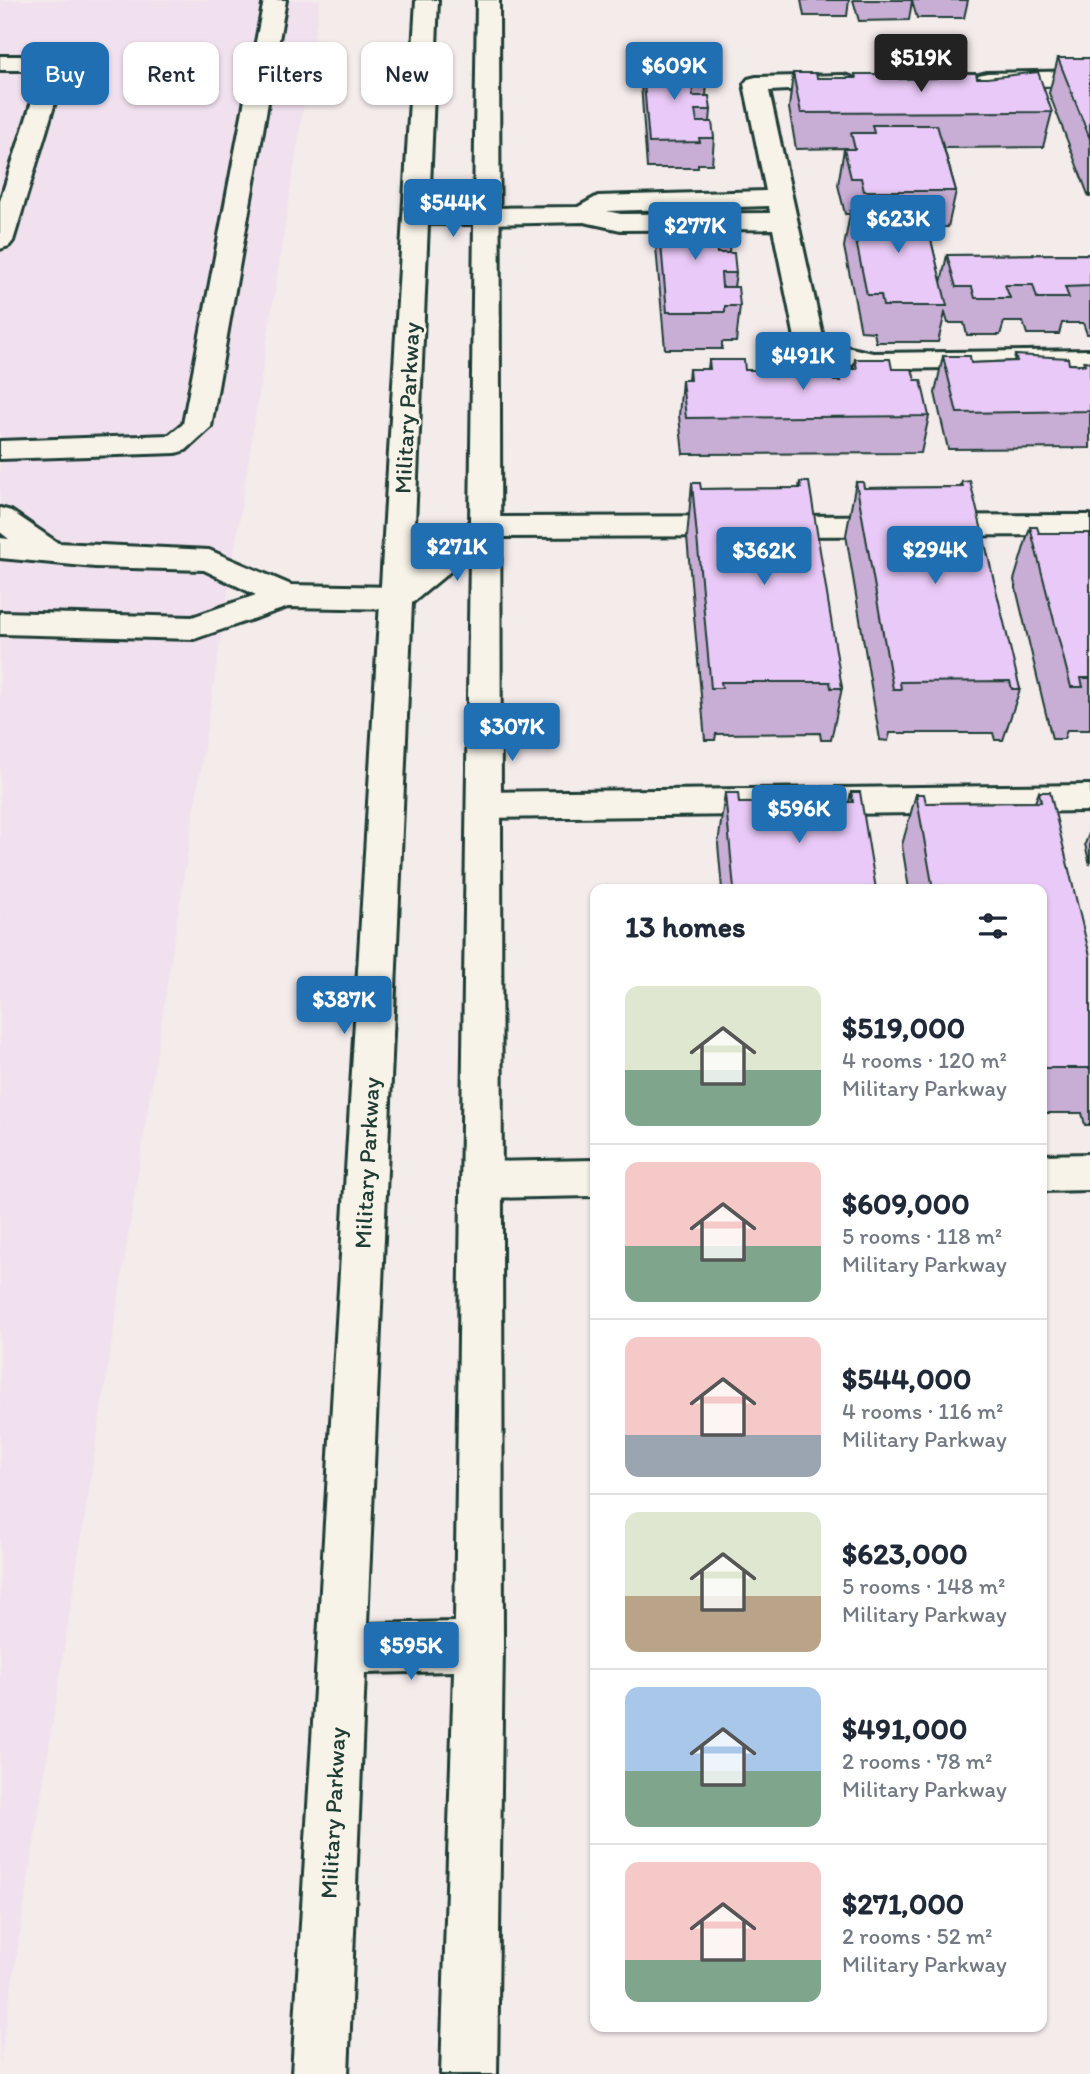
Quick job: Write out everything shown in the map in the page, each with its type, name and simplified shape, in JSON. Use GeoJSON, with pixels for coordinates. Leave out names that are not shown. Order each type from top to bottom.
{"type":"FeatureCollection","features":[{"type":"Feature","properties":{"kind":"main road"},"geometry":{"type":"LineString","coordinates":[[0,450],[176,444],[197,428],[275,0]]}},
{"type":"Feature","properties":{"kind":"main road","name":"Military Parkway"},"geometry":{"type":"LineString","coordinates":[[320,2074],[427,0]]}},
{"type":"Feature","properties":{"kind":"main road"},"geometry":{"type":"LineString","coordinates":[[469,2074],[479,1646],[488,0]]}},
{"type":"Feature","properties":{"kind":"main road"},"geometry":{"type":"LineString","coordinates":[[0,63],[56,62],[0,242]]}},
{"type":"Feature","properties":{"kind":"main road"},"geometry":{"type":"LineString","coordinates":[[965,80],[1090,78]]}},
{"type":"Feature","properties":{"kind":"main road"},"geometry":{"type":"LineString","coordinates":[[867,82],[756,83],[811,348],[873,361],[1090,358]]}},
{"type":"Feature","properties":{"kind":"main road"},"geometry":{"type":"LineString","coordinates":[[417,217],[584,214],[598,204],[782,210]]}},
{"type":"Feature","properties":{"kind":"main road"},"geometry":{"type":"LineString","coordinates":[[0,518],[53,554]]}},
{"type":"Feature","properties":{"kind":"main road"},"geometry":{"type":"LineString","coordinates":[[0,623],[194,628],[286,596],[397,598],[485,527],[1090,525]]}},
{"type":"Feature","properties":{"kind":"main road"},"geometry":{"type":"LineString","coordinates":[[0,548],[53,554],[209,560],[286,596]]}},
{"type":"Feature","properties":{"kind":"main road"},"geometry":{"type":"LineString","coordinates":[[484,806],[1090,798]]}},
{"type":"Feature","properties":{"kind":"main road"},"geometry":{"type":"LineString","coordinates":[[1047,1173],[1090,1172]]}},
{"type":"Feature","properties":{"kind":"main road"},"geometry":{"type":"LineString","coordinates":[[481,1180],[590,1178]]}},
{"type":"Feature","properties":{"kind":"main road"},"geometry":{"type":"LineString","coordinates":[[342,1648],[479,1646]]}},
{"type":"Feature","properties":{"kind":"shaded area"},"geometry":{"type":"Polygon","coordinates":[[[0,0],[320,0],[313,42],[233,42],[233,105],[304,105],[0,2062],[0,0]]]}},
{"type":"Feature","properties":{"kind":"building"},"geometry":{"type":"Polygon","coordinates":[[[1058,58],[1090,58],[1090,139],[1058,58]]]}},
{"type":"Feature","properties":{"kind":"building"},"geometry":{"type":"Polygon","coordinates":[[[642,59],[688,59],[690,68],[705,68],[707,83],[692,84],[693,96],[709,96],[711,110],[695,110],[697,122],[712,122],[714,138],[699,138],[700,142],[649,143],[642,59]]]}},
{"type":"Feature","properties":{"kind":"building"},"geometry":{"type":"Polygon","coordinates":[[[1038,72],[1052,112],[801,113],[793,73],[816,73],[817,78],[856,78],[855,74],[898,75],[899,79],[936,78],[935,75],[954,73],[976,73],[977,78],[987,78],[1038,72]]]}},
{"type":"Feature","properties":{"kind":"building"},"geometry":{"type":"Polygon","coordinates":[[[872,125],[937,125],[956,191],[864,191],[861,178],[851,178],[844,149],[855,149],[851,133],[874,133],[872,125]]]}},
{"type":"Feature","properties":{"kind":"building"},"geometry":{"type":"Polygon","coordinates":[[[861,203],[922,203],[947,306],[883,306],[881,295],[867,295],[850,211],[862,211],[861,203]]]}},
{"type":"Feature","properties":{"kind":"building"},"geometry":{"type":"Polygon","coordinates":[[[658,210],[711,210],[713,221],[728,221],[730,239],[715,239],[717,253],[734,253],[736,273],[721,273],[722,287],[738,287],[740,306],[725,306],[725,312],[667,312],[658,210]]]}},
{"type":"Feature","properties":{"kind":"building"},"geometry":{"type":"Polygon","coordinates":[[[1090,254],[1090,286],[1065,287],[1069,298],[1037,298],[1033,285],[1005,285],[1010,298],[975,298],[972,287],[956,287],[947,255],[1090,254]]]}},
{"type":"Feature","properties":{"kind":"building"},"geometry":{"type":"Polygon","coordinates":[[[1015,355],[1068,358],[1069,364],[1085,365],[1084,361],[1090,362],[1090,411],[957,413],[943,356],[970,356],[971,363],[1017,361],[1015,355]]]}},
{"type":"Feature","properties":{"kind":"building"},"geometry":{"type":"Polygon","coordinates":[[[855,359],[890,359],[892,369],[912,369],[915,380],[921,380],[929,416],[686,418],[682,380],[690,380],[689,369],[710,369],[709,360],[744,360],[745,370],[784,370],[783,364],[818,364],[819,369],[832,369],[834,381],[840,381],[838,369],[857,369],[855,359]]]}},
{"type":"Feature","properties":{"kind":"building"},"geometry":{"type":"Polygon","coordinates":[[[970,481],[1020,689],[1012,689],[1010,681],[900,682],[901,689],[893,689],[856,482],[863,482],[864,488],[963,487],[962,482],[970,481]]]}},
{"type":"Feature","properties":{"kind":"building"},"geometry":{"type":"Polygon","coordinates":[[[800,482],[809,482],[842,688],[831,688],[830,682],[721,682],[722,688],[711,688],[692,483],[700,483],[701,489],[801,488],[800,482]]]}},
{"type":"Feature","properties":{"kind":"building"},"geometry":{"type":"Polygon","coordinates":[[[1030,527],[1037,527],[1039,533],[1090,533],[1090,678],[1081,678],[1083,687],[1071,687],[1030,527]]]}},
{"type":"Feature","properties":{"kind":"building"},"geometry":{"type":"Polygon","coordinates":[[[851,792],[860,792],[875,884],[734,884],[725,793],[738,793],[739,803],[853,802],[851,792]]]}},
{"type":"Feature","properties":{"kind":"building"},"geometry":{"type":"Polygon","coordinates":[[[1039,792],[1050,792],[1090,956],[1090,1068],[1047,1068],[1047,884],[932,884],[916,794],[924,794],[926,803],[1041,802],[1039,792]]]}}]}
